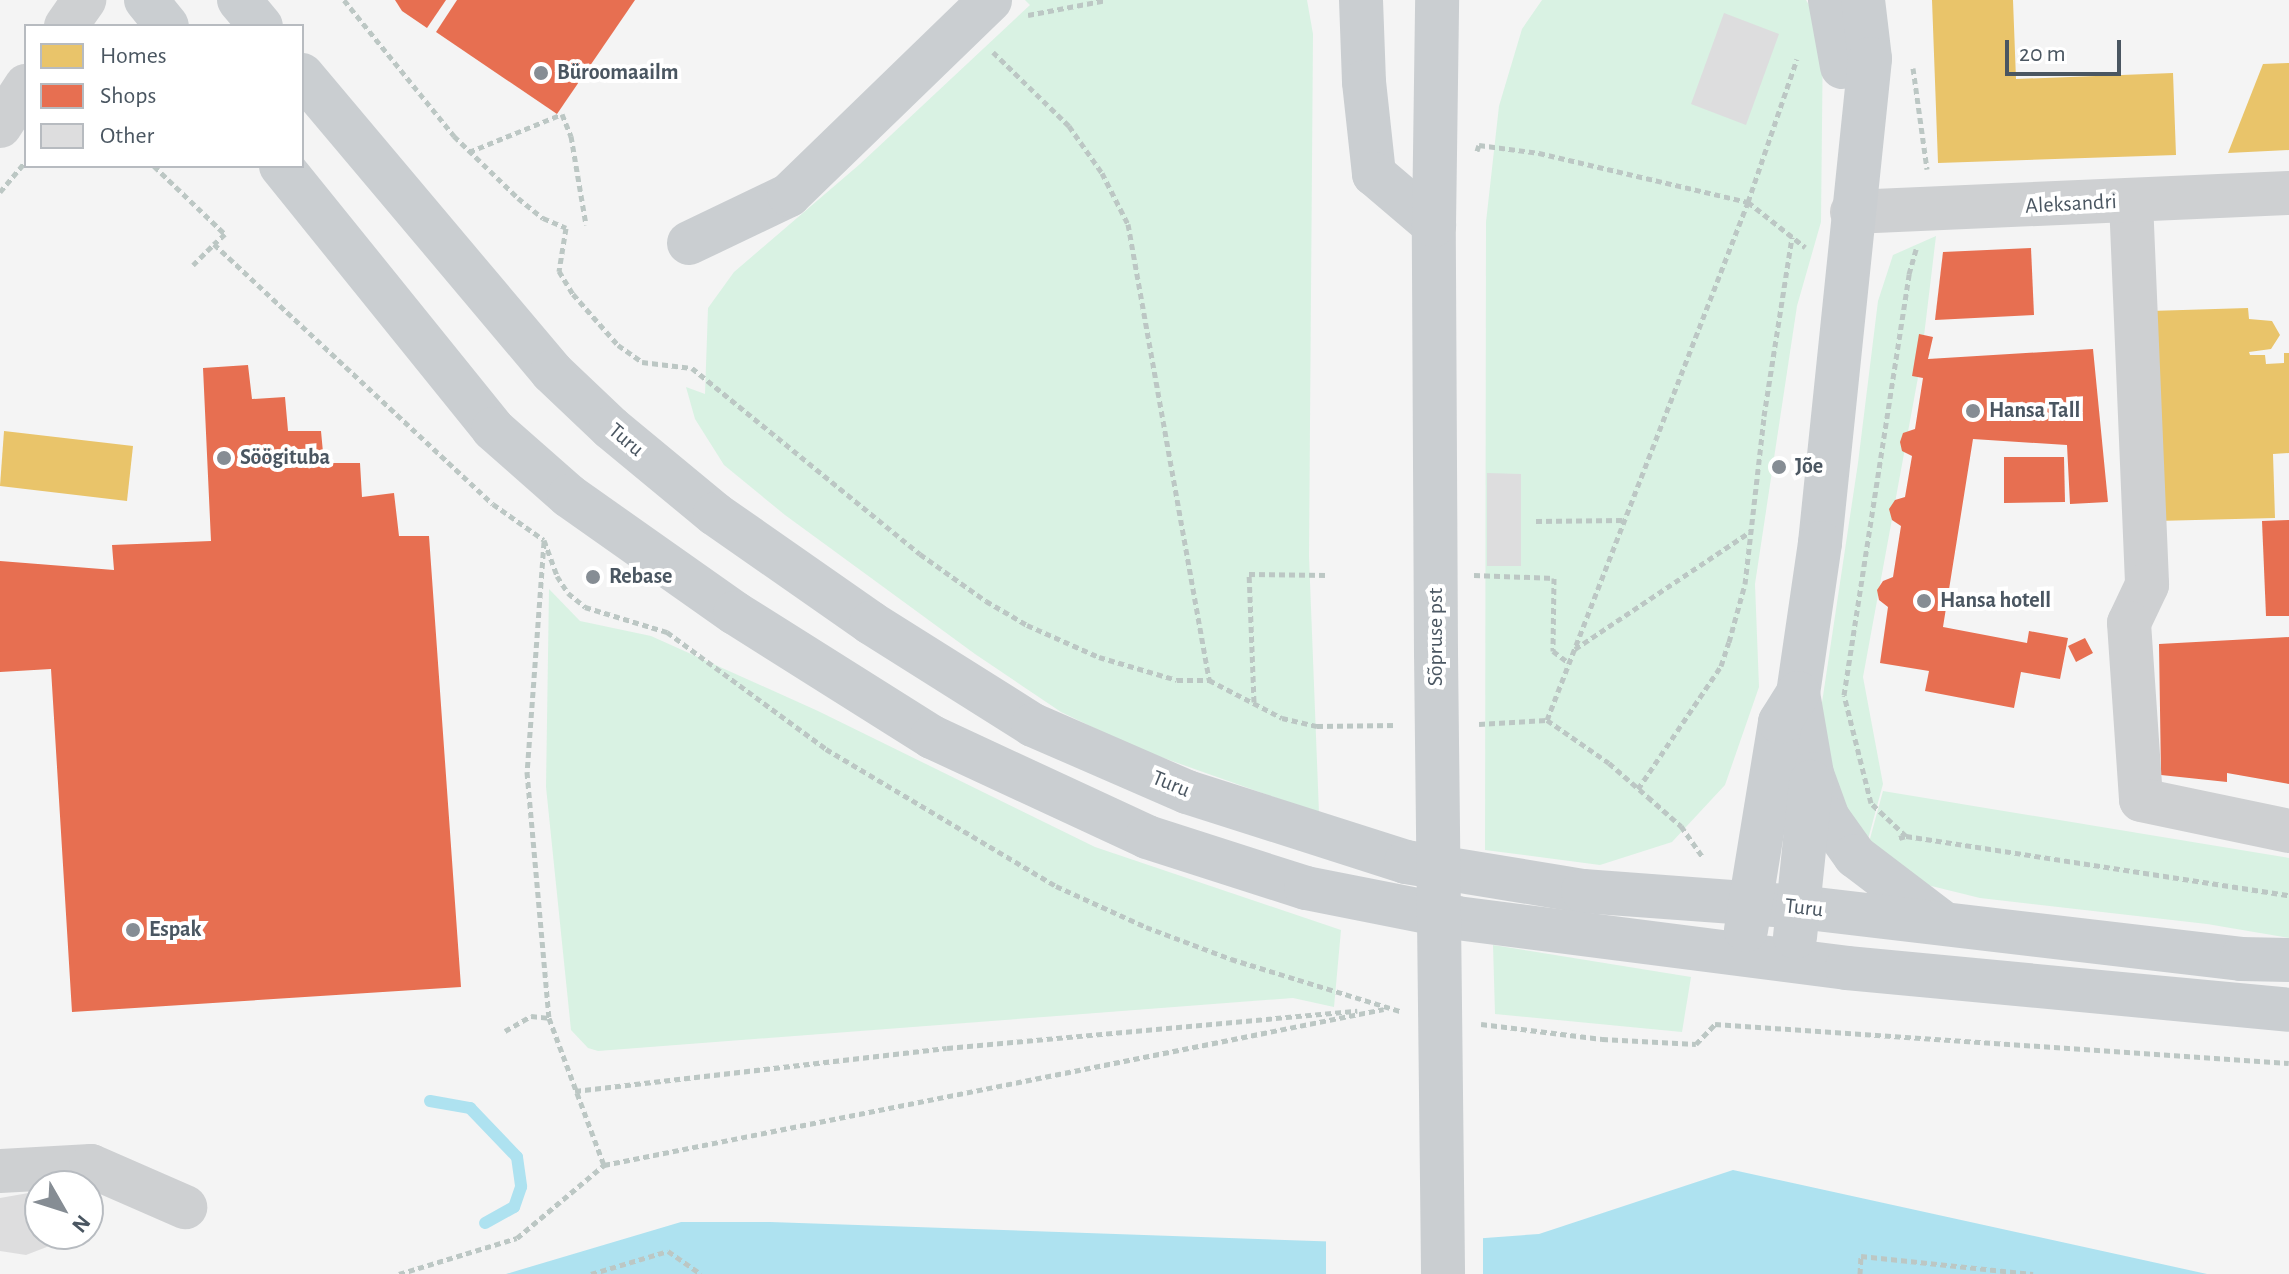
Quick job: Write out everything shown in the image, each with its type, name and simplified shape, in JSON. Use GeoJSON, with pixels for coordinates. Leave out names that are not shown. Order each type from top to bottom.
{"type":"FeatureCollection","features":[{"type":"Feature","properties":{"kind":"main road"},"geometry":{"type":"LineString","coordinates":[[146,0],[165,24]]}},
{"type":"Feature","properties":{"kind":"main road"},"geometry":{"type":"LineString","coordinates":[[239,0],[260,24]]}},
{"type":"Feature","properties":{"kind":"main road"},"geometry":{"type":"LineString","coordinates":[[1361,0],[1364,82],[1374,174],[1434,225]]}},
{"type":"Feature","properties":{"kind":"main road"},"geometry":{"type":"LineString","coordinates":[[1374,174],[1382,0]]}},
{"type":"Feature","properties":{"kind":"main road","name":"Sõpruse pst"},"geometry":{"type":"LineString","coordinates":[[1437,0],[1434,225],[1436,653],[1443,1274]]}},
{"type":"Feature","properties":{"kind":"main road"},"geometry":{"type":"LineString","coordinates":[[1434,225],[1447,54],[1455,16],[1464,0]]}},
{"type":"Feature","properties":{"kind":"main road"},"geometry":{"type":"LineString","coordinates":[[1830,0],[1843,72],[1842,157],[1852,212]]}},
{"type":"Feature","properties":{"kind":"main road"},"geometry":{"type":"LineString","coordinates":[[1863,0],[1870,59],[1820,543],[1798,693],[1812,774],[1828,818],[1855,856],[1942,922]]}},
{"type":"Feature","properties":{"kind":"main road"},"geometry":{"type":"LineString","coordinates":[[689,243],[789,195],[1004,9]]}},
{"type":"Feature","properties":{"kind":"main road","name":"Turu"},"geometry":{"type":"LineString","coordinates":[[304,77],[552,372],[611,428],[728,523],[871,623],[1033,725],[1187,792],[1406,862],[1583,891],[1799,907],[2241,959],[2289,960]]}},
{"type":"Feature","properties":{"kind":"main road"},"geometry":{"type":"LineString","coordinates":[[281,168],[493,429],[558,487],[735,613],[932,737],[1147,837],[1306,888],[1457,918],[2041,988],[2289,1010]]}},
{"type":"Feature","properties":{"kind":"main road"},"geometry":{"type":"LineString","coordinates":[[1742,952],[1780,722],[1798,693]]}},
{"type":"Feature","properties":{"kind":"main road"},"geometry":{"type":"LineString","coordinates":[[1792,959],[1812,774]]}},
{"type":"Feature","properties":{"kind":"street"},"geometry":{"type":"LineString","coordinates":[[67,24],[84,0]]}},
{"type":"Feature","properties":{"kind":"street"},"geometry":{"type":"LineString","coordinates":[[255,0],[261,24]]}},
{"type":"Feature","properties":{"kind":"street","name":"Aleksandri"},"geometry":{"type":"LineString","coordinates":[[1852,212],[2289,193]]}},
{"type":"Feature","properties":{"kind":"street"},"geometry":{"type":"LineString","coordinates":[[2131,201],[2147,585],[2129,623],[2141,800],[2289,831]]}},
{"type":"Feature","properties":{"kind":"street"},"geometry":{"type":"LineString","coordinates":[[0,1171],[91,1166],[185,1207]]}},
{"type":"Feature","properties":{"kind":"path"},"geometry":{"type":"LineString","coordinates":[[344,0],[469,152],[543,218],[566,228],[559,271],[573,294],[618,345],[642,362],[692,368],[920,554],[986,601],[1027,625],[1099,657],[1177,680],[1209,680],[1282,718],[1317,726],[1413,725]]}},
{"type":"Feature","properties":{"kind":"path"},"geometry":{"type":"LineString","coordinates":[[1004,9],[1107,0]]}},
{"type":"Feature","properties":{"kind":"path"},"geometry":{"type":"LineString","coordinates":[[985,44],[1069,126],[1102,173],[1128,224],[1209,680]]}},
{"type":"Feature","properties":{"kind":"path"},"geometry":{"type":"LineString","coordinates":[[1547,720],[1748,202],[1799,52]]}},
{"type":"Feature","properties":{"kind":"path"},"geometry":{"type":"LineString","coordinates":[[1910,54],[1927,161],[1928,211],[1909,274],[1844,695],[1871,803],[1906,836],[2289,895]]}},
{"type":"Feature","properties":{"kind":"path"},"geometry":{"type":"LineString","coordinates":[[469,152],[562,114],[571,136],[586,225]]}},
{"type":"Feature","properties":{"kind":"path"},"geometry":{"type":"LineString","coordinates":[[1479,145],[1539,153],[1748,202],[1805,247]]}},
{"type":"Feature","properties":{"kind":"path"},"geometry":{"type":"LineString","coordinates":[[0,192],[24,163]]}},
{"type":"Feature","properties":{"kind":"path"},"geometry":{"type":"LineString","coordinates":[[156,168],[225,234],[214,244]]}},
{"type":"Feature","properties":{"kind":"path"},"geometry":{"type":"LineString","coordinates":[[1638,789],[1721,666],[1745,584],[1764,416],[1792,236]]}},
{"type":"Feature","properties":{"kind":"path"},"geometry":{"type":"LineString","coordinates":[[1536,521],[1624,520]]}},
{"type":"Feature","properties":{"kind":"path"},"geometry":{"type":"LineString","coordinates":[[1574,649],[1750,532]]}},
{"type":"Feature","properties":{"kind":"path"},"geometry":{"type":"LineString","coordinates":[[544,540],[527,772],[549,1018],[604,1165]]}},
{"type":"Feature","properties":{"kind":"path"},"geometry":{"type":"LineString","coordinates":[[1254,703],[1249,574],[1327,575]]}},
{"type":"Feature","properties":{"kind":"path"},"geometry":{"type":"LineString","coordinates":[[1473,575],[1554,578],[1553,651],[1569,663]]}},
{"type":"Feature","properties":{"kind":"path"},"geometry":{"type":"LineString","coordinates":[[1476,724],[1547,720],[1681,826],[1712,869]]}},
{"type":"Feature","properties":{"kind":"path"},"geometry":{"type":"LineString","coordinates":[[399,1274],[517,1238],[604,1165],[1385,1009],[947,1048],[575,1091]]}},
{"type":"Feature","properties":{"kind":"path"},"geometry":{"type":"LineString","coordinates":[[505,1031],[531,1016],[549,1018]]}},
{"type":"Feature","properties":{"kind":"path"},"geometry":{"type":"LineString","coordinates":[[591,1274],[668,1251],[701,1274]]}},
{"type":"Feature","properties":{"kind":"path"},"geometry":{"type":"LineString","coordinates":[[1860,1274],[1861,1256],[2033,1274]]}},
{"type":"Feature","properties":{"kind":"green space"},"geometry":{"type":"Polygon","coordinates":[[[1025,0],[1307,0],[1313,34],[1309,556],[1319,813],[1138,749],[1061,712],[975,654],[785,515],[724,465],[695,419],[686,387],[705,394],[708,308],[734,272],[860,164],[1030,5],[1025,0]]]}},
{"type":"Feature","properties":{"kind":"green space"},"geometry":{"type":"Polygon","coordinates":[[[1542,0],[1806,0],[1823,29],[1821,222],[1797,306],[1755,584],[1759,687],[1725,785],[1672,842],[1600,865],[1485,850],[1486,222],[1499,106],[1522,29],[1542,0]]]}},
{"type":"Feature","properties":{"kind":"green space"},"geometry":{"type":"Polygon","coordinates":[[[1936,236],[1921,361],[1863,677],[1883,784],[1867,843],[1848,832],[1820,716],[1858,463],[1878,301],[1893,255],[1936,236]]]}},
{"type":"Feature","properties":{"kind":"green space"},"geometry":{"type":"Polygon","coordinates":[[[549,589],[580,621],[651,636],[818,711],[1095,847],[1341,930],[1334,1007],[1293,998],[598,1051],[588,1048],[571,1030],[546,787],[549,589]]]}},
{"type":"Feature","properties":{"kind":"green space"},"geometry":{"type":"Polygon","coordinates":[[[1883,791],[2289,858],[2289,938],[2207,924],[1980,898],[1907,880],[1868,846],[1883,791]]]}},
{"type":"Feature","properties":{"kind":"green space"},"geometry":{"type":"Polygon","coordinates":[[[1493,945],[1691,977],[1682,1032],[1495,1014],[1493,945]]]}},
{"type":"Feature","properties":{"kind":"water"},"geometry":{"type":"Polygon","coordinates":[[[1733,1170],[2207,1274],[506,1274],[681,1222],[770,1222],[1403,1244],[1539,1234],[1733,1170]]]}},
{"type":"Feature","properties":{"kind":"pier"},"geometry":{"type":"Polygon","coordinates":[[[1483,1234],[1483,1274],[1326,1274],[1326,1237],[1403,1240],[1483,1234]]]}},
{"type":"Feature","properties":{"kind":"building: Homes"},"geometry":{"type":"Polygon","coordinates":[[[1932,0],[2013,0],[2016,79],[2173,73],[2176,155],[1938,163],[1932,0]]]}},
{"type":"Feature","properties":{"kind":"building: Homes"},"geometry":{"type":"Polygon","coordinates":[[[2289,63],[2289,150],[2228,153],[2263,64],[2289,63]]]}},
{"type":"Feature","properties":{"kind":"building: Homes"},"geometry":{"type":"Polygon","coordinates":[[[2248,308],[2249,319],[2272,321],[2280,335],[2271,349],[2249,352],[2250,355],[2265,355],[2266,364],[2284,363],[2284,353],[2289,353],[2289,453],[2273,454],[2275,518],[2156,521],[2150,311],[2248,308]]]}},
{"type":"Feature","properties":{"kind":"building: Homes"},"geometry":{"type":"Polygon","coordinates":[[[4,431],[133,446],[127,501],[0,486],[4,431]]]}},
{"type":"Feature","properties":{"kind":"building: Shops"},"geometry":{"type":"Polygon","coordinates":[[[395,0],[446,0],[427,28],[402,11],[395,0]]]}},
{"type":"Feature","properties":{"kind":"building: Shops","name":"Büroomaailm"},"geometry":{"type":"Polygon","coordinates":[[[457,0],[635,0],[557,114],[436,32],[457,0]]]}},
{"type":"Feature","properties":{"kind":"building: Shops"},"geometry":{"type":"Polygon","coordinates":[[[2031,248],[2034,315],[1935,320],[1943,252],[2031,248]]]}},
{"type":"Feature","properties":{"kind":"building: Shops"},"geometry":{"type":"Polygon","coordinates":[[[1919,334],[1933,337],[1928,359],[2093,349],[2108,502],[2070,504],[2067,445],[1973,439],[1943,627],[2027,643],[2029,631],[2068,638],[2060,679],[2021,672],[2014,708],[1925,691],[1929,671],[1880,663],[1888,607],[1879,600],[1877,590],[1883,581],[1893,577],[1901,526],[1892,520],[1889,509],[1895,500],[1905,497],[1912,456],[1902,451],[1900,442],[1903,433],[1915,429],[1923,378],[1912,376],[1919,334]]]}},
{"type":"Feature","properties":{"kind":"building: Shops"},"geometry":{"type":"Polygon","coordinates":[[[248,365],[252,399],[285,397],[288,431],[321,431],[324,463],[360,463],[362,497],[394,493],[399,536],[429,536],[461,987],[72,1012],[51,669],[0,672],[0,561],[114,570],[112,545],[211,541],[203,368],[248,365]]]}},
{"type":"Feature","properties":{"kind":"building: Shops"},"geometry":{"type":"Polygon","coordinates":[[[2004,457],[2064,457],[2065,502],[2004,503],[2004,457]]]}},
{"type":"Feature","properties":{"kind":"building: Shops"},"geometry":{"type":"Polygon","coordinates":[[[2289,520],[2289,616],[2266,616],[2262,521],[2289,520]]]}},
{"type":"Feature","properties":{"kind":"building: Shops"},"geometry":{"type":"Polygon","coordinates":[[[2289,637],[2289,784],[2227,773],[2227,782],[2161,775],[2159,644],[2289,637]]]}},
{"type":"Feature","properties":{"kind":"building: Shops"},"geometry":{"type":"Polygon","coordinates":[[[2085,638],[2093,653],[2076,662],[2068,646],[2085,638]]]}},
{"type":"Feature","properties":{"kind":"building: Other"},"geometry":{"type":"Polygon","coordinates":[[[1724,13],[1779,34],[1746,125],[1691,104],[1724,13]]]}},
{"type":"Feature","properties":{"kind":"building: Other"},"geometry":{"type":"Polygon","coordinates":[[[1487,473],[1521,474],[1521,566],[1487,566],[1487,473]]]}},
{"type":"Feature","properties":{"kind":"building: Other"},"geometry":{"type":"Polygon","coordinates":[[[24,1194],[24,1250],[39,1250],[26,1255],[0,1251],[0,1198],[24,1194]]]}},
{"type":"Feature","properties":{"kind":"waterway"},"geometry":{"type":"LineString","coordinates":[[430,1101],[470,1108],[517,1157],[521,1187],[514,1207],[485,1223]]}},
{"type":"Feature","properties":{"kind":"place","name":"Büroomaailm"},"geometry":{"type":"Point","coordinates":[541,73]}},
{"type":"Feature","properties":{"kind":"place","name":"Hansa Tall"},"geometry":{"type":"Point","coordinates":[1973,411]}},
{"type":"Feature","properties":{"kind":"place","name":"Söögituba"},"geometry":{"type":"Point","coordinates":[224,458]}},
{"type":"Feature","properties":{"kind":"place","name":"Jõe"},"geometry":{"type":"Point","coordinates":[1779,467]}},
{"type":"Feature","properties":{"kind":"place","name":"Rebase"},"geometry":{"type":"Point","coordinates":[593,577]}},
{"type":"Feature","properties":{"kind":"place","name":"Hansa hotell"},"geometry":{"type":"Point","coordinates":[1924,601]}},
{"type":"Feature","properties":{"kind":"place","name":"Espak"},"geometry":{"type":"Point","coordinates":[133,930]}}]}
